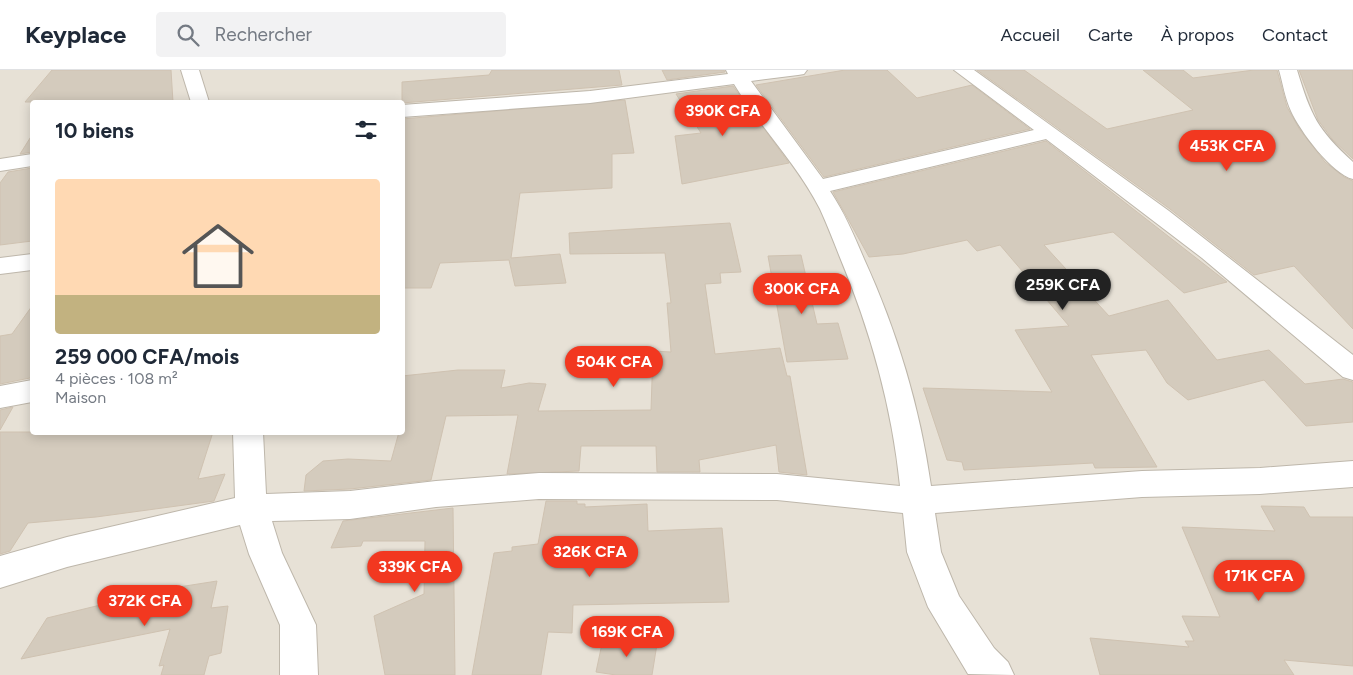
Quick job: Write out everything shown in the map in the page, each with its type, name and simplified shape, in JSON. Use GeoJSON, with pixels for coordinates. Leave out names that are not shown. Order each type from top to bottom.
{"type":"FeatureCollection","features":[{"type":"Feature","properties":{"kind":"street"},"geometry":{"type":"LineString","coordinates":[[190,70],[199,100]]}},
{"type":"Feature","properties":{"kind":"street"},"geometry":{"type":"LineString","coordinates":[[405,111],[582,98],[738,74],[798,70]]}},
{"type":"Feature","properties":{"kind":"street"},"geometry":{"type":"LineString","coordinates":[[964,70],[1050,132],[1182,233],[1353,370]]}},
{"type":"Feature","properties":{"kind":"street"},"geometry":{"type":"LineString","coordinates":[[1288,70],[1296,101],[1306,120],[1326,148],[1353,173]]}},
{"type":"Feature","properties":{"kind":"street"},"geometry":{"type":"LineString","coordinates":[[738,74],[818,187],[831,209],[872,304],[894,372],[911,447],[916,501],[924,552],[946,607],[981,661],[995,675]]}},
{"type":"Feature","properties":{"kind":"street"},"geometry":{"type":"LineString","coordinates":[[818,187],[1050,132]]}},
{"type":"Feature","properties":{"kind":"street"},"geometry":{"type":"LineString","coordinates":[[0,165],[30,160]]}},
{"type":"Feature","properties":{"kind":"street"},"geometry":{"type":"LineString","coordinates":[[0,266],[30,262]]}},
{"type":"Feature","properties":{"kind":"street"},"geometry":{"type":"LineString","coordinates":[[0,397],[30,391]]}},
{"type":"Feature","properties":{"kind":"street"},"geometry":{"type":"LineString","coordinates":[[248,435],[251,508],[266,554],[298,625],[299,675]]}},
{"type":"Feature","properties":{"kind":"street"},"geometry":{"type":"LineString","coordinates":[[0,572],[67,552],[251,508],[350,505],[436,494],[539,486],[777,487],[916,501],[1142,484],[1260,481],[1353,474]]}},
{"type":"Feature","properties":{"kind":"shaded area"},"geometry":{"type":"Polygon","coordinates":[[[0,70],[1353,70],[1353,675],[0,675],[0,70]]]}},
{"type":"Feature","properties":{"kind":"building"},"geometry":{"type":"Polygon","coordinates":[[[52,70],[171,70],[173,100],[30,100],[30,102],[25,102],[52,70]]]}},
{"type":"Feature","properties":{"kind":"building"},"geometry":{"type":"Polygon","coordinates":[[[492,70],[619,70],[622,85],[405,103],[405,100],[402,100],[402,82],[489,75],[492,70]]]}},
{"type":"Feature","properties":{"kind":"building"},"geometry":{"type":"Polygon","coordinates":[[[662,70],[724,70],[725,72],[667,80],[662,70]]]}},
{"type":"Feature","properties":{"kind":"building"},"geometry":{"type":"Polygon","coordinates":[[[845,70],[887,70],[917,98],[972,85],[1030,129],[824,177],[756,85],[845,70]]]}},
{"type":"Feature","properties":{"kind":"building"},"geometry":{"type":"Polygon","coordinates":[[[977,70],[1024,70],[1107,129],[1193,110],[1143,70],[1183,70],[1193,78],[1254,70],[1277,70],[1287,107],[1300,130],[1325,162],[1344,177],[1353,181],[1353,329],[1294,266],[1254,275],[1170,209],[977,70]]]}},
{"type":"Feature","properties":{"kind":"building"},"geometry":{"type":"Polygon","coordinates":[[[1299,70],[1353,70],[1353,159],[1332,139],[1318,120],[1299,70]]]}},
{"type":"Feature","properties":{"kind":"building"},"geometry":{"type":"Polygon","coordinates":[[[733,86],[789,163],[682,184],[675,136],[701,133],[676,94],[733,86]]]}},
{"type":"Feature","properties":{"kind":"building"},"geometry":{"type":"Polygon","coordinates":[[[625,100],[634,153],[612,154],[612,188],[520,193],[511,258],[560,254],[566,283],[515,286],[509,260],[440,263],[431,288],[405,288],[405,119],[625,100]]]}},
{"type":"Feature","properties":{"kind":"building"},"geometry":{"type":"Polygon","coordinates":[[[30,138],[30,152],[20,154],[30,138]]]}},
{"type":"Feature","properties":{"kind":"building"},"geometry":{"type":"Polygon","coordinates":[[[1046,141],[1227,282],[1184,293],[1113,232],[1044,245],[1109,316],[1168,300],[1217,360],[1269,350],[1305,384],[1343,379],[1353,382],[1353,422],[1306,426],[1264,380],[1188,400],[1167,383],[1146,350],[1091,355],[1157,467],[1095,468],[1093,463],[964,470],[962,462],[947,460],[923,388],[1052,392],[1015,330],[1069,326],[1000,245],[977,251],[967,240],[903,254],[869,257],[833,192],[1046,141]]]}},
{"type":"Feature","properties":{"kind":"building"},"geometry":{"type":"Polygon","coordinates":[[[30,168],[30,241],[0,245],[0,183],[8,172],[30,168]]]}},
{"type":"Feature","properties":{"kind":"building"},"geometry":{"type":"Polygon","coordinates":[[[730,223],[741,272],[720,273],[721,283],[705,284],[715,354],[780,348],[787,376],[790,376],[807,475],[779,472],[776,445],[699,460],[700,472],[657,472],[656,446],[581,446],[579,471],[507,474],[518,415],[446,416],[431,480],[350,489],[304,491],[306,475],[323,461],[348,459],[391,461],[398,435],[405,435],[405,376],[458,370],[505,370],[501,388],[529,383],[546,384],[538,411],[651,410],[653,351],[671,352],[667,303],[671,303],[665,253],[570,254],[569,233],[730,223]]]}},
{"type":"Feature","properties":{"kind":"building"},"geometry":{"type":"Polygon","coordinates":[[[801,255],[817,324],[838,323],[848,359],[787,362],[768,256],[801,255]]]}},
{"type":"Feature","properties":{"kind":"building"},"geometry":{"type":"Polygon","coordinates":[[[30,309],[30,378],[0,384],[0,336],[12,334],[30,309]]]}},
{"type":"Feature","properties":{"kind":"building"},"geometry":{"type":"Polygon","coordinates":[[[13,407],[0,430],[0,410],[13,407]]]}},
{"type":"Feature","properties":{"kind":"building"},"geometry":{"type":"Polygon","coordinates":[[[0,432],[30,432],[30,435],[212,435],[198,479],[225,474],[214,501],[96,517],[28,523],[10,551],[0,554],[0,432]]]}},
{"type":"Feature","properties":{"kind":"building"},"geometry":{"type":"Polygon","coordinates":[[[546,501],[577,501],[577,504],[585,504],[585,507],[647,504],[648,531],[722,528],[729,602],[573,605],[572,633],[548,632],[541,675],[472,675],[494,553],[512,551],[512,547],[538,544],[546,501]]]}},
{"type":"Feature","properties":{"kind":"building"},"geometry":{"type":"Polygon","coordinates":[[[1261,506],[1304,507],[1310,517],[1353,517],[1353,666],[1284,660],[1294,675],[1100,675],[1090,638],[1189,647],[1185,641],[1194,641],[1182,616],[1220,617],[1182,527],[1275,531],[1261,506]]]}},
{"type":"Feature","properties":{"kind":"building"},"geometry":{"type":"Polygon","coordinates":[[[453,508],[455,675],[385,675],[374,616],[424,594],[425,541],[363,541],[361,546],[331,548],[343,521],[453,508]]]}},
{"type":"Feature","properties":{"kind":"building"},"geometry":{"type":"Polygon","coordinates":[[[217,581],[211,608],[228,606],[221,653],[209,656],[204,675],[161,675],[164,665],[159,666],[170,629],[21,659],[47,618],[166,589],[217,581]]]}},
{"type":"Feature","properties":{"kind":"building"},"geometry":{"type":"Polygon","coordinates":[[[603,639],[657,644],[652,675],[616,675],[596,672],[603,639]]]}}]}
